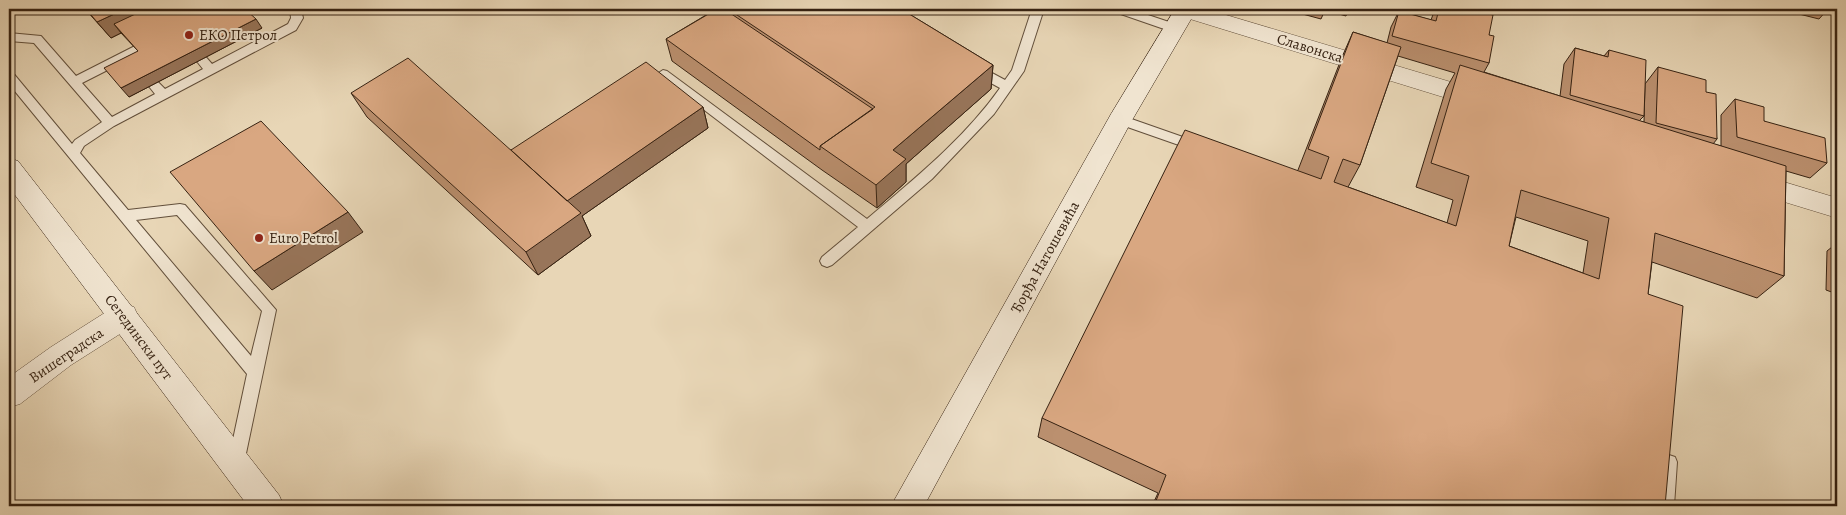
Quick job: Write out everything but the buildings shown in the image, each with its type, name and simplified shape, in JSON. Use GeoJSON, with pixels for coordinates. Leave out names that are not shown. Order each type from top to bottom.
{"type":"FeatureCollection","features":[{"type":"Feature","properties":{"kind":"street","name":"Славонска"},"geometry":{"type":"LineString","coordinates":[[1182,16],[1504,107]]}},
{"type":"Feature","properties":{"kind":"street","name":"Ђорђа Натошевића"},"geometry":{"type":"LineString","coordinates":[[907,506],[1120,120],[1182,16]]}},
{"type":"Feature","properties":{"kind":"street","name":"Сегедински пут"},"geometry":{"type":"LineString","coordinates":[[9,168],[268,506]]}},
{"type":"Feature","properties":{"kind":"street"},"geometry":{"type":"LineString","coordinates":[[1732,176],[1837,208]]}},
{"type":"Feature","properties":{"kind":"street","name":"Вишеградска"},"geometry":{"type":"LineString","coordinates":[[9,394],[61,356],[124,316]]}},
{"type":"Feature","properties":{"kind":"lane"},"geometry":{"type":"LineString","coordinates":[[73,154],[79,143],[110,123],[292,27],[297,18],[295,9]]}},
{"type":"Feature","properties":{"kind":"lane"},"geometry":{"type":"LineString","coordinates":[[828,261],[926,176],[990,111],[1018,72],[1038,9]]}},
{"type":"Feature","properties":{"kind":"lane"},"geometry":{"type":"LineString","coordinates":[[1119,9],[1182,16]]}},
{"type":"Feature","properties":{"kind":"lane"},"geometry":{"type":"LineString","coordinates":[[9,37],[37,40],[110,123]]}},
{"type":"Feature","properties":{"kind":"lane"},"geometry":{"type":"LineString","coordinates":[[244,37],[254,47]]}},
{"type":"Feature","properties":{"kind":"lane"},"geometry":{"type":"LineString","coordinates":[[73,82],[132,52],[135,65]]}},
{"type":"Feature","properties":{"kind":"lane"},"geometry":{"type":"LineString","coordinates":[[201,59],[211,70]]}},
{"type":"Feature","properties":{"kind":"lane"},"geometry":{"type":"LineString","coordinates":[[964,63],[1007,88]]}},
{"type":"Feature","properties":{"kind":"lane"},"geometry":{"type":"LineString","coordinates":[[663,74],[868,226]]}},
{"type":"Feature","properties":{"kind":"lane"},"geometry":{"type":"LineString","coordinates":[[9,76],[255,372]]}},
{"type":"Feature","properties":{"kind":"lane"},"geometry":{"type":"LineString","coordinates":[[153,84],[163,95]]}},
{"type":"Feature","properties":{"kind":"lane"},"geometry":{"type":"LineString","coordinates":[[1120,120],[1211,151]]}},
{"type":"Feature","properties":{"kind":"lane"},"geometry":{"type":"LineString","coordinates":[[125,216],[180,209],[269,310],[236,464]]}},
{"type":"Feature","properties":{"kind":"lane"},"geometry":{"type":"LineString","coordinates":[[1666,506],[1670,446]]}},
{"type":"Feature","properties":{"kind":"place","name":"ЕКО Петрол"},"geometry":{"type":"Point","coordinates":[189,35]}},
{"type":"Feature","properties":{"kind":"place","name":"Euro Petrol"},"geometry":{"type":"Point","coordinates":[259,238]}}]}
